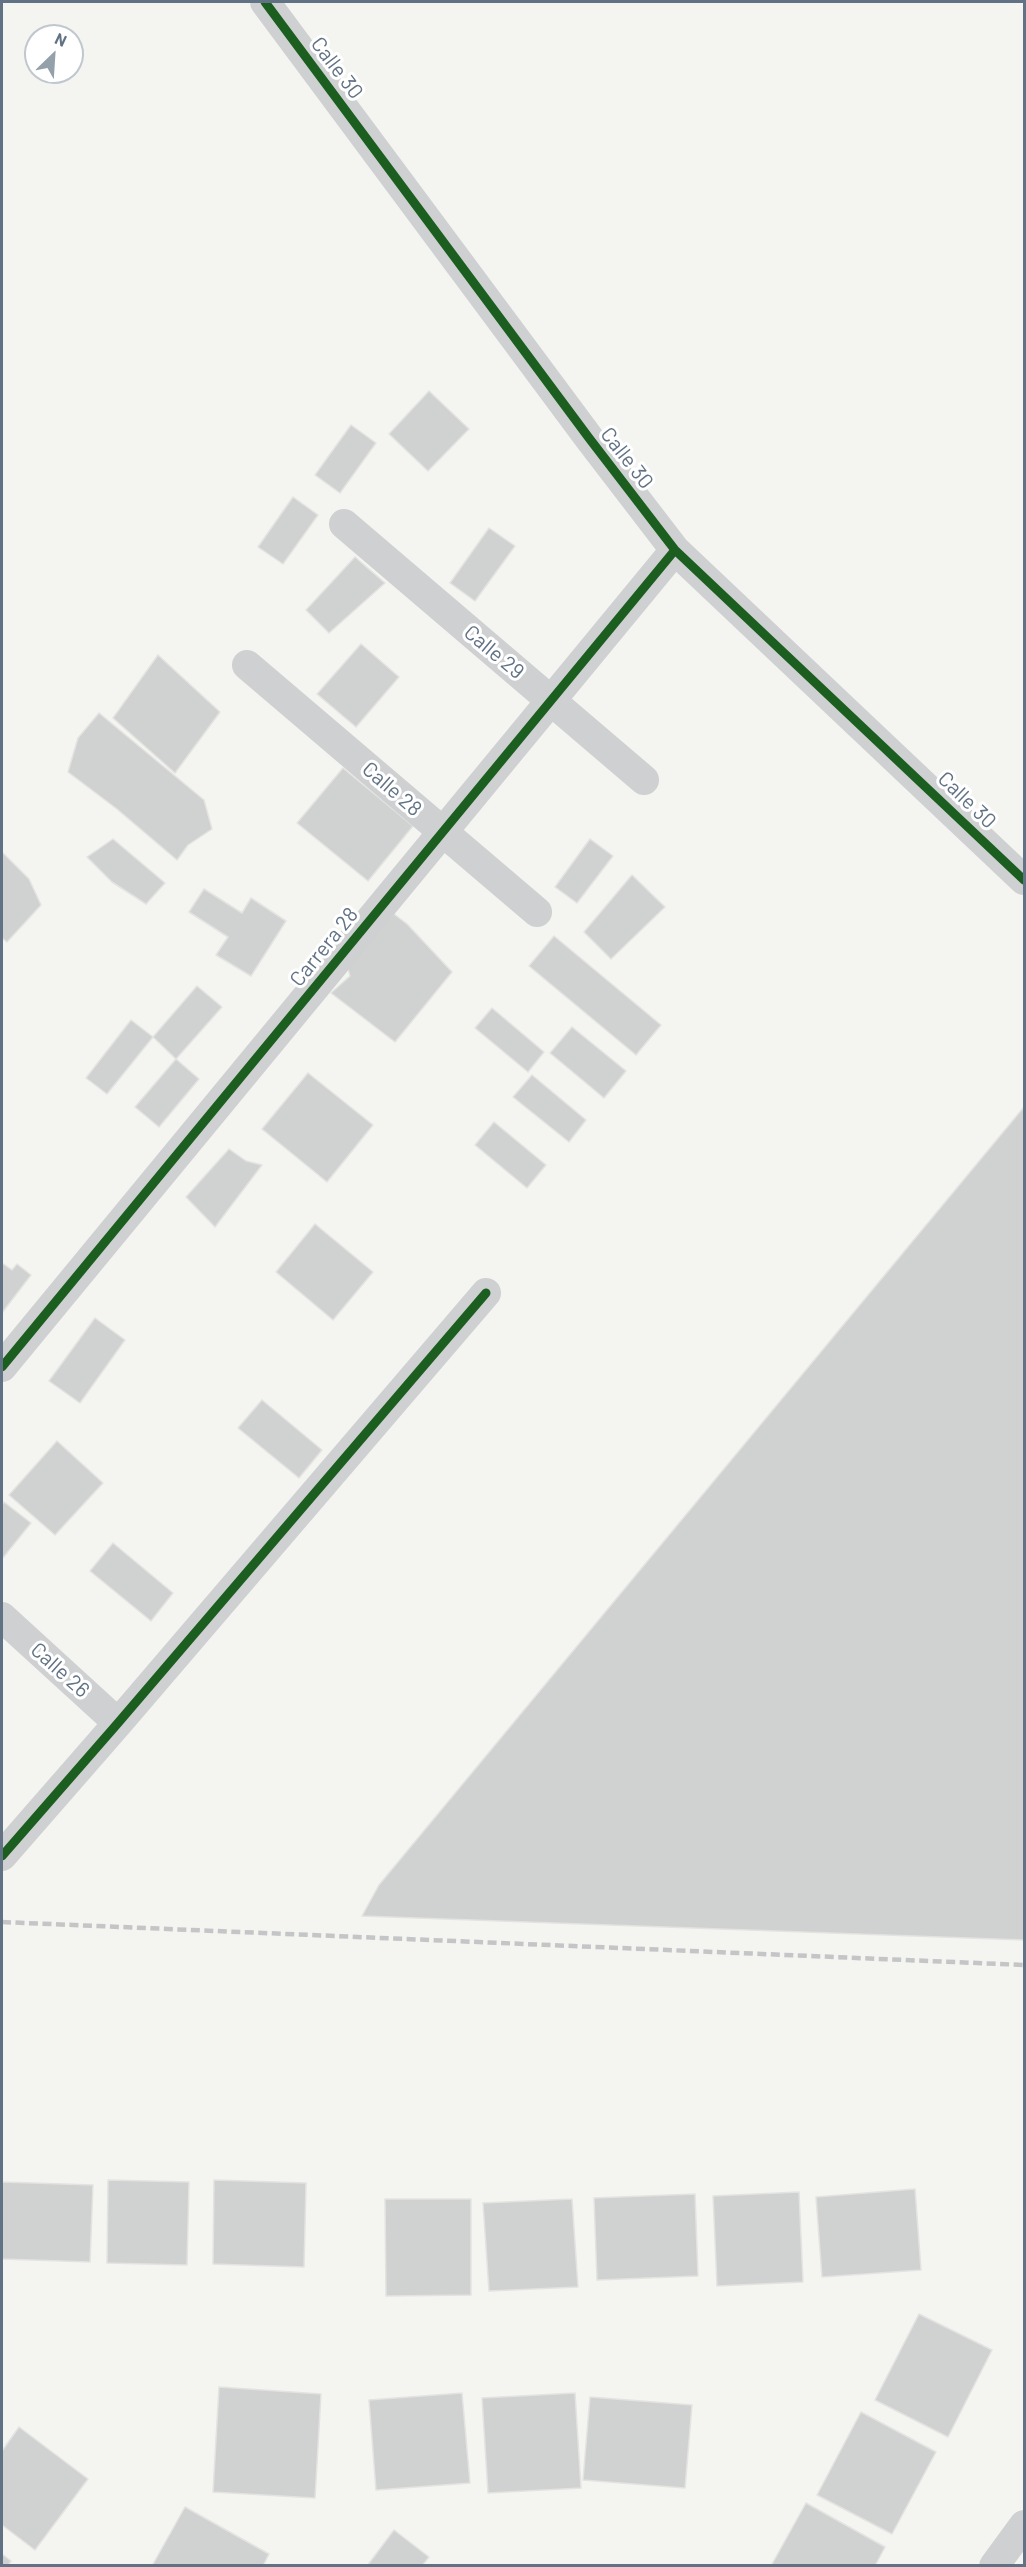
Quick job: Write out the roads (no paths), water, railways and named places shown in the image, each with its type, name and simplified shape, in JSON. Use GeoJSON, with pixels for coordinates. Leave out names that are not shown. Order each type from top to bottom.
{"type":"FeatureCollection","features":[{"type":"Feature","properties":{"kind":"street","name":"Calle 30"},"geometry":{"type":"LineString","coordinates":[[265,2],[675,550],[1024,880]]}},
{"type":"Feature","properties":{"kind":"street","name":"Calle 29"},"geometry":{"type":"LineString","coordinates":[[344,524],[644,780]]}},
{"type":"Feature","properties":{"kind":"street","name":"Carrera 28"},"geometry":{"type":"LineString","coordinates":[[2,1367],[675,550]]}},
{"type":"Feature","properties":{"kind":"street","name":"Calle 28"},"geometry":{"type":"LineString","coordinates":[[247,665],[537,912]]}},
{"type":"Feature","properties":{"kind":"street"},"geometry":{"type":"LineString","coordinates":[[2,1856],[486,1293]]}},
{"type":"Feature","properties":{"kind":"street","name":"Calle 26"},"geometry":{"type":"LineString","coordinates":[[2,1617],[118,1723]]}},
{"type":"Feature","properties":{"kind":"street"},"geometry":{"type":"LineString","coordinates":[[994,2565],[1024,2525]]}},
{"type":"Feature","properties":{"kind":"railway"},"geometry":{"type":"LineString","coordinates":[[2,1922],[1024,1965]]}}]}
